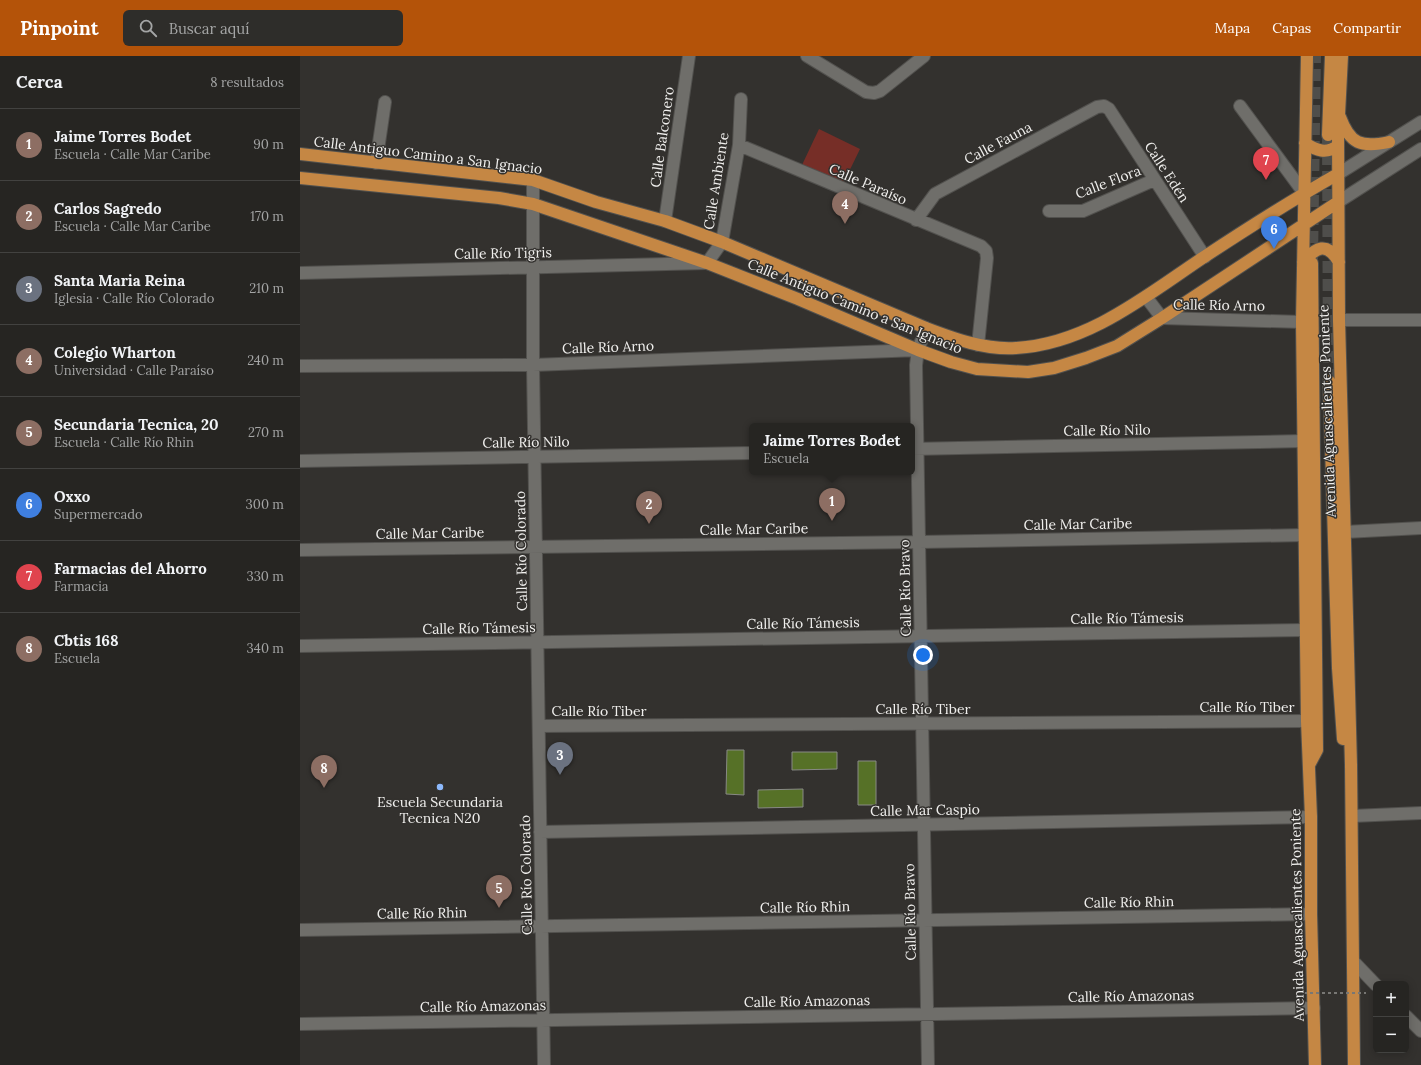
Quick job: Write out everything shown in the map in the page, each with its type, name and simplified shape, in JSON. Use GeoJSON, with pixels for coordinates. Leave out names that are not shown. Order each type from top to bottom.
{"type":"FeatureCollection","features":[{"type":"Feature","properties":{"kind":"main road","name":"Avenida Aguascalientes Poniente"},"geometry":{"type":"LineString","coordinates":[[1307,56],[1304,224],[1307,263],[1317,750],[1309,765]]}},
{"type":"Feature","properties":{"kind":"main road"},"geometry":{"type":"LineString","coordinates":[[1328,135],[1331,56]]}},
{"type":"Feature","properties":{"kind":"main road","name":"Avenida Aguascalientes Poniente"},"geometry":{"type":"LineString","coordinates":[[1342,56],[1338,114],[1339,320],[1351,765],[1354,1065]]}},
{"type":"Feature","properties":{"kind":"main road"},"geometry":{"type":"LineString","coordinates":[[1338,114],[1344,129],[1356,142],[1366,145],[1376,145],[1389,142]]}},
{"type":"Feature","properties":{"kind":"main road"},"geometry":{"type":"LineString","coordinates":[[1306,143],[1313,149],[1327,152],[1338,146]]}},
{"type":"Feature","properties":{"kind":"main road","name":"Calle Antiguo Camino a San Ignacio"},"geometry":{"type":"LineString","coordinates":[[300,154],[533,180],[596,202],[665,221],[722,242],[926,328],[978,345],[1016,348],[1048,343],[1081,333],[1146,297],[1304,193],[1338,174]]}},
{"type":"Feature","properties":{"kind":"main road","name":"Calle Antiguo Camino a San Ignacio"},"geometry":{"type":"LineString","coordinates":[[300,178],[499,198],[533,204],[707,262],[918,350],[951,362],[977,369],[1028,372],[1054,368],[1117,346],[1338,202]]}},
{"type":"Feature","properties":{"kind":"main road"},"geometry":{"type":"LineString","coordinates":[[1307,263],[1315,249],[1323,248],[1330,250],[1339,262]]}},
{"type":"Feature","properties":{"kind":"main road","name":"Avenida Aguascalientes Poniente"},"geometry":{"type":"LineString","coordinates":[[1307,263],[1302,322],[1303,441],[1307,721],[1311,817],[1311,914],[1316,1065]]}},
{"type":"Feature","properties":{"kind":"main road","name":"Avenida Aguascalientes Poniente"},"geometry":{"type":"LineString","coordinates":[[1328,381],[1338,668],[1344,749],[1351,765]]}},
{"type":"Feature","properties":{"kind":"street","name":"Calle Balconero"},"geometry":{"type":"LineString","coordinates":[[665,221],[689,56]]}},
{"type":"Feature","properties":{"kind":"street"},"geometry":{"type":"LineString","coordinates":[[808,56],[866,92],[874,93],[880,91],[924,56]]}},
{"type":"Feature","properties":{"kind":"street","name":"Calle Ambiente"},"geometry":{"type":"LineString","coordinates":[[707,262],[722,242],[738,145],[741,98]]}},
{"type":"Feature","properties":{"kind":"street"},"geometry":{"type":"LineString","coordinates":[[376,163],[385,102]]}},
{"type":"Feature","properties":{"kind":"street","name":"Calle Edén"},"geometry":{"type":"LineString","coordinates":[[1104,106],[1109,109],[1205,257]]}},
{"type":"Feature","properties":{"kind":"street","name":"Calle Fauna"},"geometry":{"type":"LineString","coordinates":[[916,220],[934,194],[1097,107],[1104,106]]}},
{"type":"Feature","properties":{"kind":"street"},"geometry":{"type":"LineString","coordinates":[[1240,106],[1304,193]]}},
{"type":"Feature","properties":{"kind":"street","name":"Calle Antiguo Camino a San Ignacio"},"geometry":{"type":"LineString","coordinates":[[1338,174],[1421,122]]}},
{"type":"Feature","properties":{"kind":"street","name":"Calle Paraíso"},"geometry":{"type":"LineString","coordinates":[[738,145],[981,246],[986,251],[987,258],[978,345]]}},
{"type":"Feature","properties":{"kind":"street","name":"Calle Antiguo Camino a San Ignacio"},"geometry":{"type":"LineString","coordinates":[[1338,202],[1421,149]]}},
{"type":"Feature","properties":{"kind":"street","name":"Calle Río Colorado"},"geometry":{"type":"LineString","coordinates":[[533,180],[533,365],[544,1065]]}},
{"type":"Feature","properties":{"kind":"street","name":"Calle Flora"},"geometry":{"type":"LineString","coordinates":[[1049,211],[1083,211],[1154,180]]}},
{"type":"Feature","properties":{"kind":"street","name":"Calle Río Tigris"},"geometry":{"type":"LineString","coordinates":[[300,272],[533,268],[707,262]]}},
{"type":"Feature","properties":{"kind":"street","name":"Calle Río Arno"},"geometry":{"type":"LineString","coordinates":[[1146,297],[1162,318],[1302,322]]}},
{"type":"Feature","properties":{"kind":"street"},"geometry":{"type":"LineString","coordinates":[[1339,320],[1421,320]]}},
{"type":"Feature","properties":{"kind":"street","name":"Calle Río Bravo"},"geometry":{"type":"LineString","coordinates":[[915,423],[916,365],[918,350],[926,328]]}},
{"type":"Feature","properties":{"kind":"street","name":"Calle Río Arno"},"geometry":{"type":"LineString","coordinates":[[300,366],[533,365],[918,350]]}},
{"type":"Feature","properties":{"kind":"street","name":"Calle Río Nilo"},"geometry":{"type":"LineString","coordinates":[[915,449],[1303,441]]}},
{"type":"Feature","properties":{"kind":"street","name":"Calle Río Nilo"},"geometry":{"type":"LineString","coordinates":[[300,462],[749,453]]}},
{"type":"Feature","properties":{"kind":"street","name":"Calle Río Bravo"},"geometry":{"type":"LineString","coordinates":[[915,468],[919,542],[928,1065]]}},
{"type":"Feature","properties":{"kind":"street"},"geometry":{"type":"LineString","coordinates":[[1345,532],[1421,528]]}},
{"type":"Feature","properties":{"kind":"street","name":"Calle Mar Caribe"},"geometry":{"type":"LineString","coordinates":[[300,550],[919,542],[1305,535]]}},
{"type":"Feature","properties":{"kind":"street","name":"Calle Río Támesis"},"geometry":{"type":"LineString","coordinates":[[300,646],[1306,630]]}},
{"type":"Feature","properties":{"kind":"street","name":"Calle Río Tiber"},"geometry":{"type":"LineString","coordinates":[[539,726],[1307,721]]}},
{"type":"Feature","properties":{"kind":"street"},"geometry":{"type":"LineString","coordinates":[[1352,816],[1421,813]]}},
{"type":"Feature","properties":{"kind":"street","name":"Calle Mar Caspio"},"geometry":{"type":"LineString","coordinates":[[540,832],[924,826],[1311,817]]}},
{"type":"Feature","properties":{"kind":"street","name":"Calle Río Rhin"},"geometry":{"type":"LineString","coordinates":[[300,930],[1311,914]]}},
{"type":"Feature","properties":{"kind":"street"},"geometry":{"type":"LineString","coordinates":[[1353,961],[1373,982]]}},
{"type":"Feature","properties":{"kind":"street","name":"Calle Río Amazonas"},"geometry":{"type":"LineString","coordinates":[[300,1024],[1314,1008]]}},
{"type":"Feature","properties":{"kind":"street"},"geometry":{"type":"LineString","coordinates":[[1407,1017],[1421,1032]]}},
{"type":"Feature","properties":{"kind":"path"},"geometry":{"type":"LineString","coordinates":[[1304,994],[1366,993]]}},
{"type":"Feature","properties":{"kind":"shaded area"},"geometry":{"type":"Polygon","coordinates":[[[819,129],[860,149],[843,184],[802,165],[819,129]]]}},
{"type":"Feature","properties":{"kind":"building"},"geometry":{"type":"Polygon","coordinates":[[[727,750],[744,750],[744,795],[726,794],[727,750]]]}},
{"type":"Feature","properties":{"kind":"building"},"geometry":{"type":"Polygon","coordinates":[[[792,752],[837,752],[837,769],[792,770],[792,752]]]}},
{"type":"Feature","properties":{"kind":"building"},"geometry":{"type":"Polygon","coordinates":[[[858,761],[876,761],[876,805],[858,805],[858,761]]]}},
{"type":"Feature","properties":{"kind":"building"},"geometry":{"type":"Polygon","coordinates":[[[803,789],[803,807],[758,808],[758,790],[803,789]]]}},
{"type":"Feature","properties":{"kind":"tunnel"},"geometry":{"type":"LineString","coordinates":[[1312,261],[1315,56]]}},
{"type":"Feature","properties":{"kind":"tunnel"},"geometry":{"type":"LineString","coordinates":[[1328,135],[1329,381]]}},
{"type":"Feature","properties":{"kind":"place","name":"Farmacias del Ahorro"},"geometry":{"type":"Point","coordinates":[1266,180]}},
{"type":"Feature","properties":{"kind":"place","name":"Colegio Wharton"},"geometry":{"type":"Point","coordinates":[845,224]}},
{"type":"Feature","properties":{"kind":"place","name":"Oxxo"},"geometry":{"type":"Point","coordinates":[1274,249]}},
{"type":"Feature","properties":{"kind":"place","name":"Jaime Torres Bodet"},"geometry":{"type":"Point","coordinates":[832,521]}},
{"type":"Feature","properties":{"kind":"place","name":"Carlos Sagredo"},"geometry":{"type":"Point","coordinates":[649,524]}},
{"type":"Feature","properties":{"kind":"place","name":"Santa Maria Reina"},"geometry":{"type":"Point","coordinates":[560,775]}},
{"type":"Feature","properties":{"kind":"place","name":"Escuela Secundaria Tecnica N20"},"geometry":{"type":"Point","coordinates":[440,787]}},
{"type":"Feature","properties":{"kind":"place","name":"Cbtis 168"},"geometry":{"type":"Point","coordinates":[324,788]}},
{"type":"Feature","properties":{"kind":"place","name":"Secundaria Tecnica, 20"},"geometry":{"type":"Point","coordinates":[499,908]}}]}
